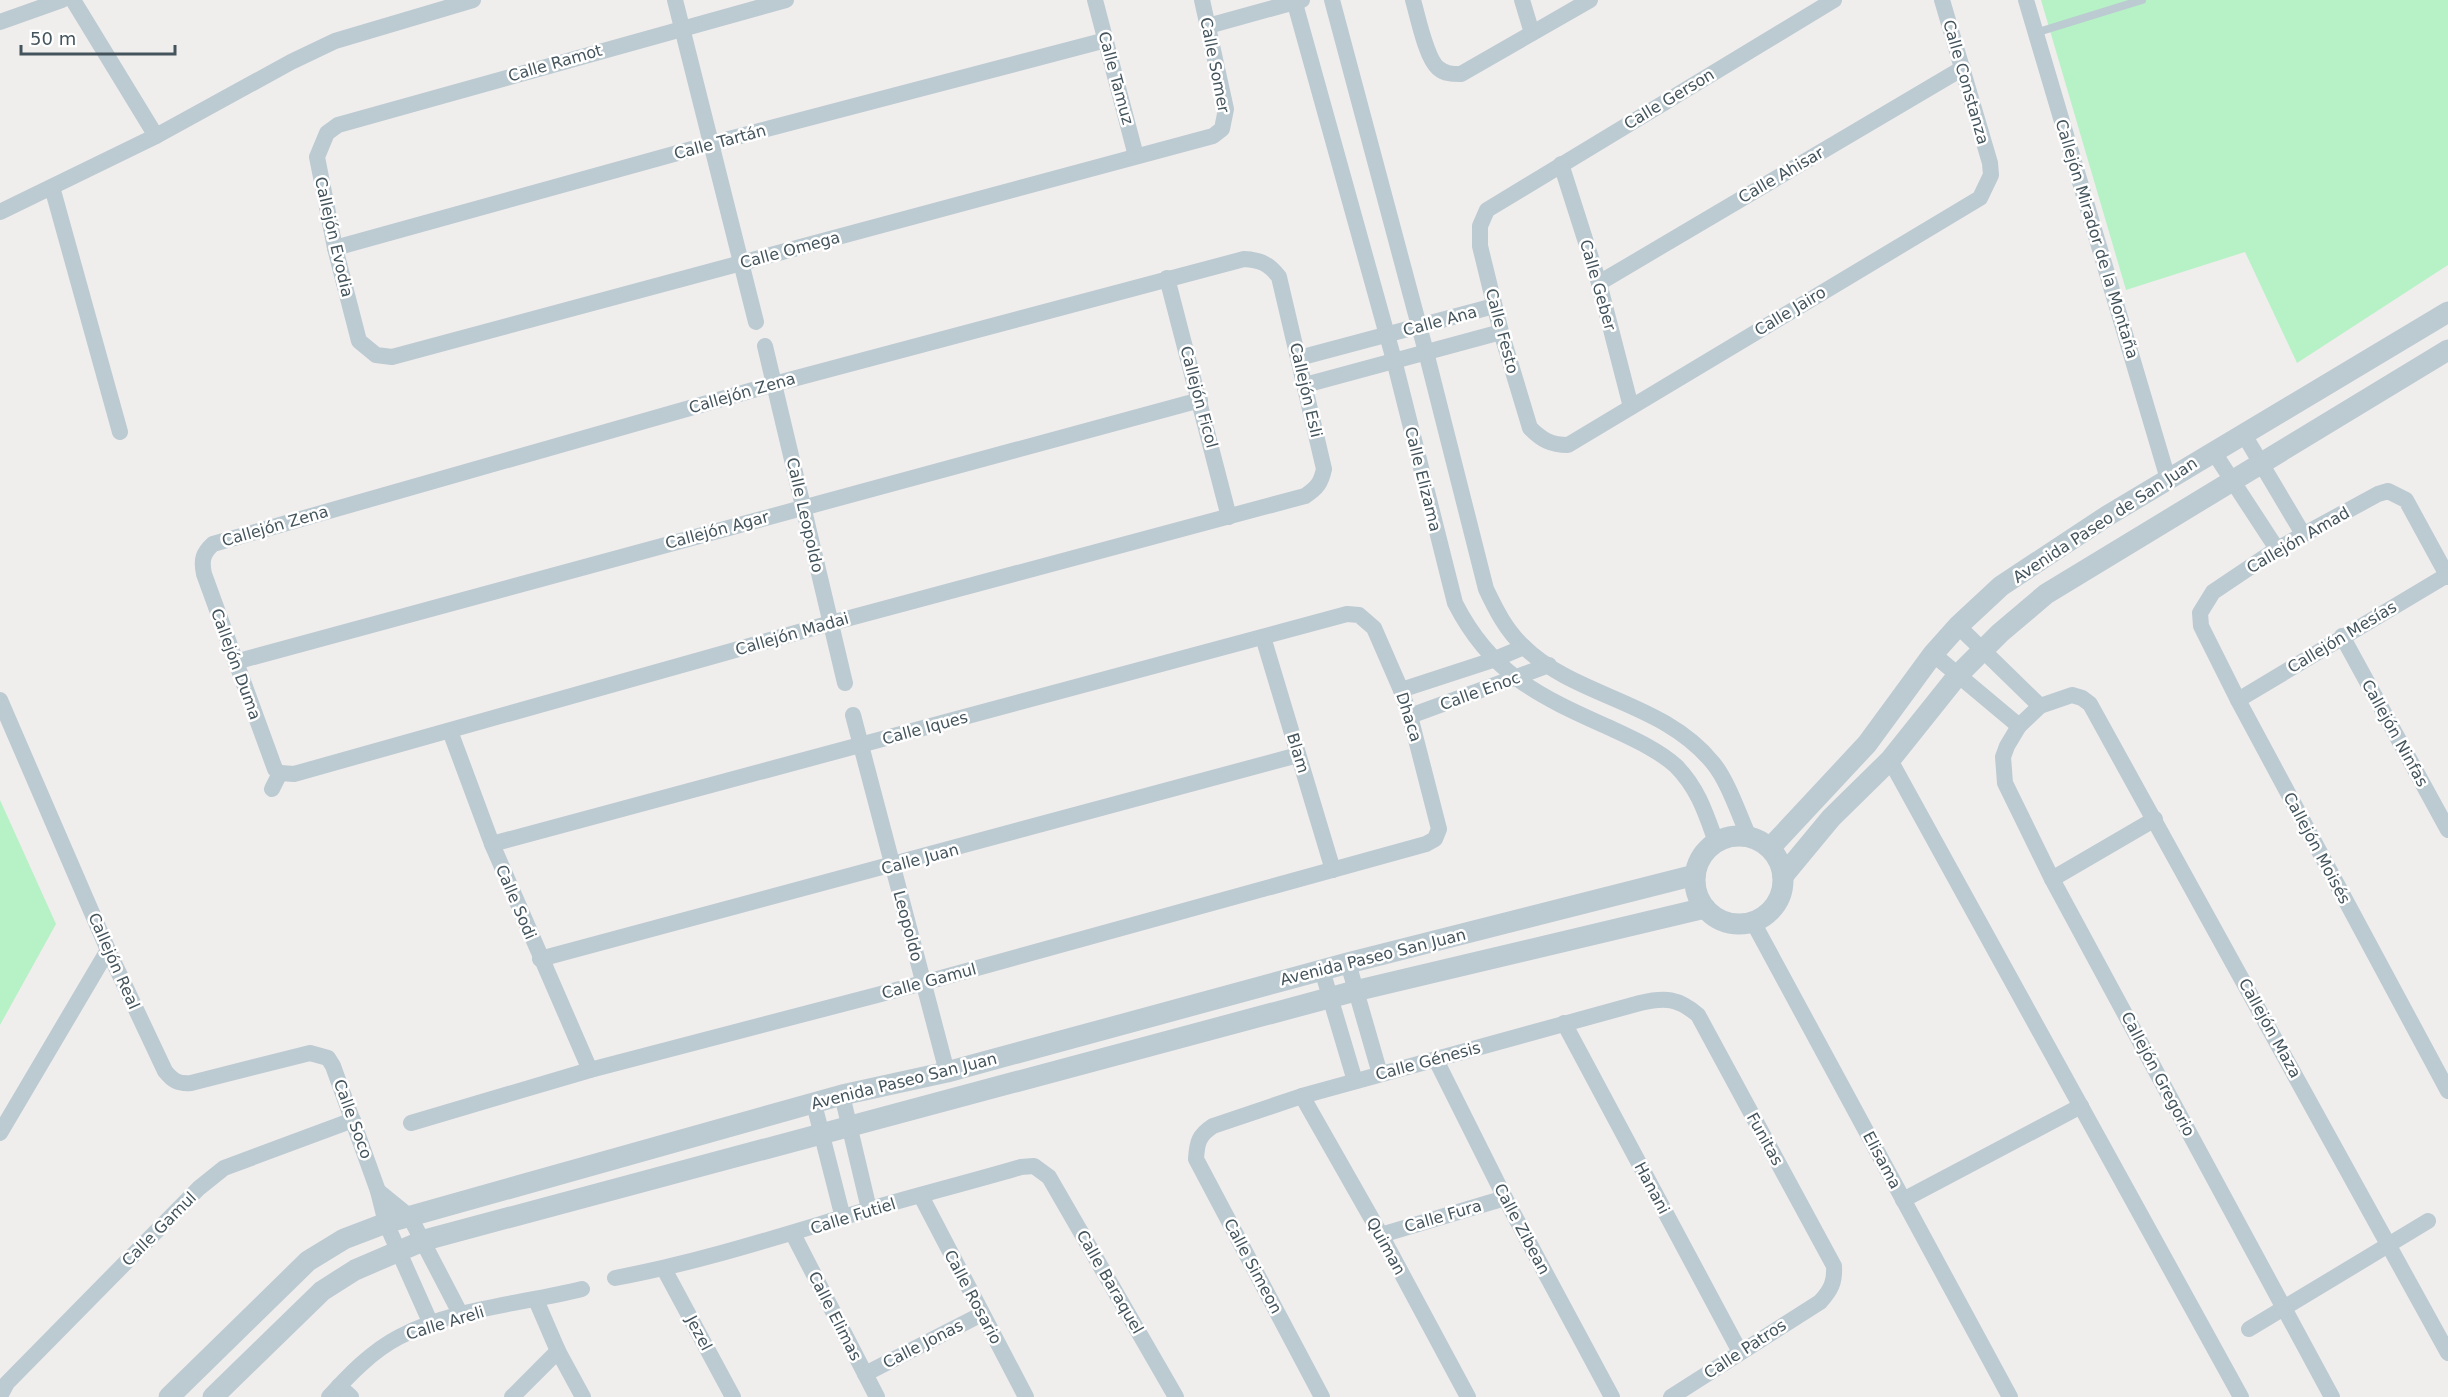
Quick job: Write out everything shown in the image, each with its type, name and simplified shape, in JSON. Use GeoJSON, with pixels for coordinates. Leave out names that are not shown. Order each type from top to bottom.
{"type":"FeatureCollection","features":[{"type":"Feature","properties":{"kind":"street"},"geometry":{"type":"LineString","coordinates":[[0,22],[62,0]]}},
{"type":"Feature","properties":{"kind":"street"},"geometry":{"type":"LineString","coordinates":[[73,0],[156,136]]}},
{"type":"Feature","properties":{"kind":"street"},"geometry":{"type":"LineString","coordinates":[[0,212],[156,136],[291,62],[335,41],[473,0]]}},
{"type":"Feature","properties":{"kind":"street"},"geometry":{"type":"LineString","coordinates":[[675,0],[756,322]]}},
{"type":"Feature","properties":{"kind":"street","name":"Calle Ramot"},"geometry":{"type":"LineString","coordinates":[[327,133],[338,125],[681,27],[786,0]]}},
{"type":"Feature","properties":{"kind":"street","name":"Calle Tamuz"},"geometry":{"type":"LineString","coordinates":[[1095,0],[1136,156]]}},
{"type":"Feature","properties":{"kind":"street","name":"Calle Somer"},"geometry":{"type":"LineString","coordinates":[[1202,0],[1226,109],[1222,129]]}},
{"type":"Feature","properties":{"kind":"street","name":"Calle Elizama"},"geometry":{"type":"LineString","coordinates":[[1332,0],[1426,352],[1486,589],[1501,620],[1524,647],[1549,665],[1594,689],[1647,712],[1681,732],[1714,764],[1749,837]]}},
{"type":"Feature","properties":{"kind":"street"},"geometry":{"type":"LineString","coordinates":[[1413,0],[1432,60],[1438,69],[1449,74],[1461,74],[1590,0]]}},
{"type":"Feature","properties":{"kind":"street"},"geometry":{"type":"LineString","coordinates":[[1522,0],[1532,33]]}},
{"type":"Feature","properties":{"kind":"street","name":"Calle Gerson"},"geometry":{"type":"LineString","coordinates":[[1504,198],[1834,0]]}},
{"type":"Feature","properties":{"kind":"street","name":"Calle Constanza"},"geometry":{"type":"LineString","coordinates":[[1942,0],[1990,163]]}},
{"type":"Feature","properties":{"kind":"street","name":"Callejón Mirador de la Montaña"},"geometry":{"type":"LineString","coordinates":[[2026,0],[2168,479]]}},
{"type":"Feature","properties":{"kind":"street"},"geometry":{"type":"LineString","coordinates":[[1208,26],[1297,1]]}},
{"type":"Feature","properties":{"kind":"street","name":"Calle Elizama"},"geometry":{"type":"LineString","coordinates":[[1297,1],[1394,360],[1455,603],[1469,630],[1493,660],[1515,679],[1575,712],[1638,741],[1675,766],[1699,795],[1716,842]]}},
{"type":"Feature","properties":{"kind":"street","name":"Calle Tartán"},"geometry":{"type":"LineString","coordinates":[[335,248],[711,144],[1106,40]]}},
{"type":"Feature","properties":{"kind":"street","name":"Calle Ahisar"},"geometry":{"type":"LineString","coordinates":[[1599,283],[1963,68]]}},
{"type":"Feature","properties":{"kind":"street","name":"Calle Omega"},"geometry":{"type":"LineString","coordinates":[[359,341],[376,355],[392,357],[1213,136],[1222,129]]}},
{"type":"Feature","properties":{"kind":"street","name":"Callejón Evodia"},"geometry":{"type":"LineString","coordinates":[[327,133],[317,157],[335,248],[359,341]]}},
{"type":"Feature","properties":{"kind":"street","name":"Calle Jairo"},"geometry":{"type":"LineString","coordinates":[[1568,445],[1980,198],[1991,175],[1990,163]]}},
{"type":"Feature","properties":{"kind":"street","name":"Calle Geber"},"geometry":{"type":"LineString","coordinates":[[1561,164],[1599,283],[1631,406]]}},
{"type":"Feature","properties":{"kind":"street"},"geometry":{"type":"LineString","coordinates":[[52,187],[120,432]]}},
{"type":"Feature","properties":{"kind":"street","name":"Calle Festo"},"geometry":{"type":"LineString","coordinates":[[1504,198],[1487,210],[1480,226],[1480,246],[1494,306],[1530,428],[1539,438],[1553,445],[1568,445]]}},
{"type":"Feature","properties":{"kind":"street","name":"Callejón Zena"},"geometry":{"type":"LineString","coordinates":[[205,551],[213,544],[774,384],[1167,278],[1244,259],[1265,263],[1279,277]]}},
{"type":"Feature","properties":{"kind":"street","name":"Callejón Esli"},"geometry":{"type":"LineString","coordinates":[[1279,277],[1324,469],[1322,481],[1316,489],[1305,496]]}},
{"type":"Feature","properties":{"kind":"street","name":"Callejón Ficol"},"geometry":{"type":"LineString","coordinates":[[1167,278],[1229,517]]}},
{"type":"Feature","properties":{"kind":"street","name":"Calle Ana"},"geometry":{"type":"LineString","coordinates":[[1299,358],[1494,306]]}},
{"type":"Feature","properties":{"kind":"street","name":"Avenida Paseo de San Juan"},"geometry":{"type":"LineString","coordinates":[[1770,848],[1867,744],[1933,654],[1958,626],[2001,586],[2049,552],[2213,451],[2448,312]]}},
{"type":"Feature","properties":{"kind":"street","name":"Calle Ana"},"geometry":{"type":"LineString","coordinates":[[1305,385],[1501,332]]}},
{"type":"Feature","properties":{"kind":"street","name":"Calle Leopoldo"},"geometry":{"type":"LineString","coordinates":[[765,346],[845,683]]}},
{"type":"Feature","properties":{"kind":"street","name":"Avenida Paseo de San Juan"},"geometry":{"type":"LineString","coordinates":[[1783,876],[1831,818],[1890,760],[1958,675],[1982,650],[2046,594],[2448,350]]}},
{"type":"Feature","properties":{"kind":"street","name":"Callejón Agar"},"geometry":{"type":"LineString","coordinates":[[235,662],[1200,400]]}},
{"type":"Feature","properties":{"kind":"street"},"geometry":{"type":"LineString","coordinates":[[2243,433],[2303,534]]}},
{"type":"Feature","properties":{"kind":"street"},"geometry":{"type":"LineString","coordinates":[[2213,451],[2277,549]]}},
{"type":"Feature","properties":{"kind":"street","name":"Callejón Amad"},"geometry":{"type":"LineString","coordinates":[[2205,601],[2213,592],[2277,549],[2378,494],[2388,492],[2398,494],[2406,500],[2447,576]]}},
{"type":"Feature","properties":{"kind":"street","name":"Callejón Madai"},"geometry":{"type":"LineString","coordinates":[[276,781],[294,774],[831,623],[1305,496]]}},
{"type":"Feature","properties":{"kind":"street","name":"Callejón Duma"},"geometry":{"type":"LineString","coordinates":[[205,551],[202,562],[204,574],[273,764],[276,781]]}},
{"type":"Feature","properties":{"kind":"street","name":"Callejón Mesías"},"geometry":{"type":"LineString","coordinates":[[2238,700],[2342,636],[2447,576]]}},
{"type":"Feature","properties":{"kind":"street","name":"Callejón Moisés"},"geometry":{"type":"LineString","coordinates":[[2205,601],[2200,613],[2201,626],[2238,700],[2448,1091]]}},
{"type":"Feature","properties":{"kind":"street","name":"Calle Iques"},"geometry":{"type":"LineString","coordinates":[[492,844],[1347,614],[1359,615]]}},
{"type":"Feature","properties":{"kind":"street","name":"Dhaca"},"geometry":{"type":"LineString","coordinates":[[1359,615],[1374,628],[1401,690],[1410,716],[1439,829]]}},
{"type":"Feature","properties":{"kind":"street"},"geometry":{"type":"LineString","coordinates":[[1933,654],[2019,726],[2040,706],[1958,626]]}},
{"type":"Feature","properties":{"kind":"street","name":"Callejón Ninfas"},"geometry":{"type":"LineString","coordinates":[[2342,636],[2448,830]]}},
{"type":"Feature","properties":{"kind":"street","name":"Blam"},"geometry":{"type":"LineString","coordinates":[[1263,637],[1333,870]]}},
{"type":"Feature","properties":{"kind":"street","name":"Calle Enoc"},"geometry":{"type":"LineString","coordinates":[[1401,690],[1493,660],[1524,647]]}},
{"type":"Feature","properties":{"kind":"street","name":"Calle Enoc"},"geometry":{"type":"LineString","coordinates":[[1410,716],[1549,665]]}},
{"type":"Feature","properties":{"kind":"street","name":"Callejón Maza"},"geometry":{"type":"LineString","coordinates":[[2040,706],[2072,695],[2090,704],[2448,1353]]}},
{"type":"Feature","properties":{"kind":"street","name":"Callejón Real"},"geometry":{"type":"LineString","coordinates":[[2,710],[108,950],[165,1071],[172,1080],[180,1084],[310,1053],[319,1053]]}},
{"type":"Feature","properties":{"kind":"street"},"geometry":{"type":"LineString","coordinates":[[853,715],[861,745]]}},
{"type":"Feature","properties":{"kind":"street","name":"Callejón Gregorio"},"geometry":{"type":"LineString","coordinates":[[2019,726],[2007,746],[2002,764],[2005,783],[2052,879],[2332,1397]]}},
{"type":"Feature","properties":{"kind":"street","name":"Calle Sodi"},"geometry":{"type":"LineString","coordinates":[[450,731],[492,844],[590,1070]]}},
{"type":"Feature","properties":{"kind":"street","name":"Leopoldo"},"geometry":{"type":"LineString","coordinates":[[861,745],[891,867],[947,1072]]}},
{"type":"Feature","properties":{"kind":"street","name":"Calle Juan"},"geometry":{"type":"LineString","coordinates":[[540,959],[891,867],[1298,755]]}},
{"type":"Feature","properties":{"kind":"street"},"geometry":{"type":"LineString","coordinates":[[1890,760],[2241,1397]]}},
{"type":"Feature","properties":{"kind":"street"},"geometry":{"type":"LineString","coordinates":[[2052,879],[2154,819]]}},
{"type":"Feature","properties":{"kind":"street","name":"Calle Gamul"},"geometry":{"type":"LineString","coordinates":[[411,1123],[590,1070],[923,983],[1426,844],[1435,839],[1439,829]]}},
{"type":"Feature","properties":{"kind":"street"},"geometry":{"type":"LineString","coordinates":[[1749,837],[1770,848],[1781,866],[1783,876],[1779,899],[1763,917],[1753,922],[1726,923],[1705,908],[1699,898],[1695,876],[1702,857],[1716,842],[1727,838],[1749,837]]}},
{"type":"Feature","properties":{"kind":"street","name":"Avenida Paseo San Juan"},"geometry":{"type":"LineString","coordinates":[[169,1397],[308,1261],[344,1239],[386,1223],[842,1095],[947,1072],[1348,963],[1695,876]]}},
{"type":"Feature","properties":{"kind":"street","name":"Avenida Paseo San Juan"},"geometry":{"type":"LineString","coordinates":[[213,1397],[322,1291],[355,1270],[397,1250],[425,1240],[1355,990],[1705,908]]}},
{"type":"Feature","properties":{"kind":"street","name":"Elisama"},"geometry":{"type":"LineString","coordinates":[[1753,922],[2010,1397]]}},
{"type":"Feature","properties":{"kind":"street"},"geometry":{"type":"LineString","coordinates":[[0,1133],[108,950]]}},
{"type":"Feature","properties":{"kind":"street"},"geometry":{"type":"LineString","coordinates":[[1348,963],[1380,1074]]}},
{"type":"Feature","properties":{"kind":"street"},"geometry":{"type":"LineString","coordinates":[[1322,970],[1354,1081]]}},
{"type":"Feature","properties":{"kind":"street","name":"Calle Génesis"},"geometry":{"type":"LineString","coordinates":[[1201,1133],[1213,1126],[1302,1096],[1658,999]]}},
{"type":"Feature","properties":{"kind":"street","name":"Funitas"},"geometry":{"type":"LineString","coordinates":[[1658,999],[1672,999],[1685,1004],[1698,1015],[1834,1266],[1835,1279],[1830,1291],[1820,1302]]}},
{"type":"Feature","properties":{"kind":"street","name":"Hanani"},"geometry":{"type":"LineString","coordinates":[[1564,1023],[1740,1352]]}},
{"type":"Feature","properties":{"kind":"street","name":"Calle Soco"},"geometry":{"type":"LineString","coordinates":[[319,1053],[328,1058],[333,1066],[378,1191],[386,1223],[431,1324]]}},
{"type":"Feature","properties":{"kind":"street","name":"Calle Zibean"},"geometry":{"type":"LineString","coordinates":[[1436,1060],[1505,1198],[1612,1397]]}},
{"type":"Feature","properties":{"kind":"street"},"geometry":{"type":"LineString","coordinates":[[842,1095],[869,1209]]}},
{"type":"Feature","properties":{"kind":"street","name":"Quiman"},"geometry":{"type":"LineString","coordinates":[[1302,1096],[1381,1235],[1468,1397]]}},
{"type":"Feature","properties":{"kind":"street"},"geometry":{"type":"LineString","coordinates":[[814,1104],[843,1218]]}},
{"type":"Feature","properties":{"kind":"street"},"geometry":{"type":"LineString","coordinates":[[1904,1200],[2082,1107]]}},
{"type":"Feature","properties":{"kind":"street","name":"Calle Gamul"},"geometry":{"type":"LineString","coordinates":[[0,1394],[199,1188],[224,1168],[353,1120]]}},
{"type":"Feature","properties":{"kind":"street","name":"Calle Simeon"},"geometry":{"type":"LineString","coordinates":[[1201,1133],[1196,1144],[1196,1159],[1322,1397]]}},
{"type":"Feature","properties":{"kind":"street","name":"Calle Futiel"},"geometry":{"type":"LineString","coordinates":[[664,1269],[1021,1167],[1034,1166],[1042,1170]]}},
{"type":"Feature","properties":{"kind":"street","name":"Calle Baraquel"},"geometry":{"type":"LineString","coordinates":[[1042,1170],[1049,1177],[1176,1397]]}},
{"type":"Feature","properties":{"kind":"street"},"geometry":{"type":"LineString","coordinates":[[378,1191],[410,1217],[425,1240],[461,1315]]}},
{"type":"Feature","properties":{"kind":"street","name":"Calle Rosario"},"geometry":{"type":"LineString","coordinates":[[921,1196],[1026,1397]]}},
{"type":"Feature","properties":{"kind":"street","name":"Calle Fura"},"geometry":{"type":"LineString","coordinates":[[1381,1235],[1505,1198]]}},
{"type":"Feature","properties":{"kind":"street"},"geometry":{"type":"LineString","coordinates":[[2249,1329],[2428,1221]]}},
{"type":"Feature","properties":{"kind":"street","name":"Calle Elimas"},"geometry":{"type":"LineString","coordinates":[[793,1234],[877,1397]]}},
{"type":"Feature","properties":{"kind":"street"},"geometry":{"type":"LineString","coordinates":[[615,1278],[664,1269]]}},
{"type":"Feature","properties":{"kind":"street","name":"Jezel"},"geometry":{"type":"LineString","coordinates":[[664,1269],[733,1397]]}},
{"type":"Feature","properties":{"kind":"street","name":"Calle Areli"},"geometry":{"type":"LineString","coordinates":[[340,1393],[368,1359],[398,1337],[461,1315],[582,1288]]}},
{"type":"Feature","properties":{"kind":"street"},"geometry":{"type":"LineString","coordinates":[[536,1300],[558,1351],[583,1397]]}},
{"type":"Feature","properties":{"kind":"street","name":"Calle Patros"},"geometry":{"type":"LineString","coordinates":[[1671,1397],[1820,1302]]}},
{"type":"Feature","properties":{"kind":"street","name":"Calle Jonas"},"geometry":{"type":"LineString","coordinates":[[865,1374],[982,1314]]}},
{"type":"Feature","properties":{"kind":"street"},"geometry":{"type":"LineString","coordinates":[[512,1397],[558,1351]]}},
{"type":"Feature","properties":{"kind":"lane"},"geometry":{"type":"LineString","coordinates":[[2035,33],[2142,0]]}},
{"type":"Feature","properties":{"kind":"green space"},"geometry":{"type":"Polygon","coordinates":[[[2041,0],[2448,0],[2448,265],[2297,363],[2245,252],[2126,290],[2041,0]]]}},
{"type":"Feature","properties":{"kind":"green space"},"geometry":{"type":"Polygon","coordinates":[[[0,800],[56,924],[0,1025],[0,800]]]}}]}
